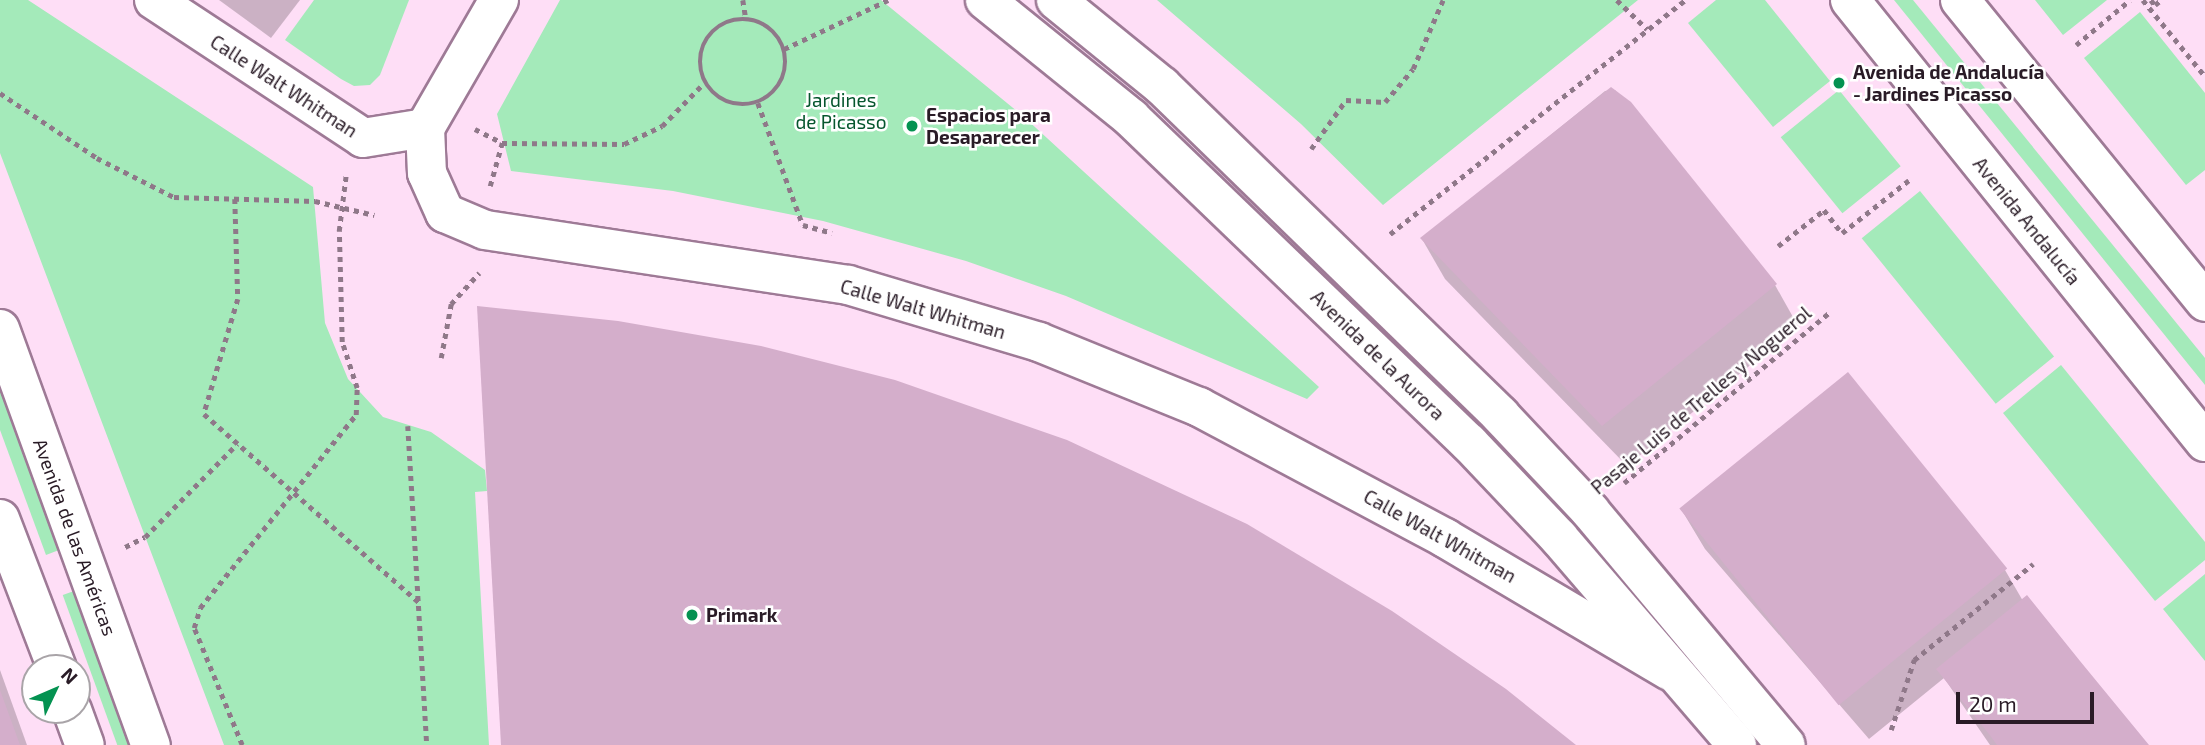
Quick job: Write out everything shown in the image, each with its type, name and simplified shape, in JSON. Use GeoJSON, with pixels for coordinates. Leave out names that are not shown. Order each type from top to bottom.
{"type":"FeatureCollection","features":[{"type":"Feature","properties":{"kind":"main road","name":"Calle Walt Whitman"},"geometry":{"type":"LineString","coordinates":[[154,0],[363,138],[425,128],[427,173],[445,214],[485,230],[848,285],[1039,342],[1199,407],[1291,455],[1455,543],[1684,679]]}},
{"type":"Feature","properties":{"kind":"main road"},"geometry":{"type":"LineString","coordinates":[[425,128],[499,0]]}},
{"type":"Feature","properties":{"kind":"main road","name":"Avenida de la Aurora"},"geometry":{"type":"LineString","coordinates":[[985,0],[1131,118],[1469,443],[1684,679],[1737,745]]}},
{"type":"Feature","properties":{"kind":"main road"},"geometry":{"type":"LineString","coordinates":[[1056,0],[1162,86],[1490,406],[1590,511],[1786,745]]}},
{"type":"Feature","properties":{"kind":"main road","name":"Avenida Andalucía"},"geometry":{"type":"LineString","coordinates":[[1850,0],[2205,442]]}},
{"type":"Feature","properties":{"kind":"main road"},"geometry":{"type":"LineString","coordinates":[[1960,0],[2205,302]]}},
{"type":"Feature","properties":{"kind":"main road","name":"Avenida de las Américas"},"geometry":{"type":"LineString","coordinates":[[0,329],[151,745]]}},
{"type":"Feature","properties":{"kind":"main road"},"geometry":{"type":"LineString","coordinates":[[0,519],[52,654]]}},
{"type":"Feature","properties":{"kind":"main road"},"geometry":{"type":"LineString","coordinates":[[77,724],[85,745]]}},
{"type":"Feature","properties":{"kind":"path"},"geometry":{"type":"LineString","coordinates":[[743,0],[746,20]]}},
{"type":"Feature","properties":{"kind":"path"},"geometry":{"type":"LineString","coordinates":[[784,49],[888,0]]}},
{"type":"Feature","properties":{"kind":"path"},"geometry":{"type":"LineString","coordinates":[[1311,149],[1346,100],[1385,102],[1413,69],[1443,0]]}},
{"type":"Feature","properties":{"kind":"path"},"geometry":{"type":"LineString","coordinates":[[1618,0],[1647,29]]}},
{"type":"Feature","properties":{"kind":"path"},"geometry":{"type":"LineString","coordinates":[[1390,234],[1685,0]]}},
{"type":"Feature","properties":{"kind":"path"},"geometry":{"type":"LineString","coordinates":[[2076,45],[2130,0]]}},
{"type":"Feature","properties":{"kind":"path"},"geometry":{"type":"LineString","coordinates":[[2143,0],[2205,76]]}},
{"type":"Feature","properties":{"kind":"path"},"geometry":{"type":"LineString","coordinates":[[2151,0],[2155,5],[2161,0]]}},
{"type":"Feature","properties":{"kind":"path"},"geometry":{"type":"LineString","coordinates":[[746,20],[768,27],[784,49],[783,77],[777,89],[758,103],[726,103],[704,83],[700,55],[705,41],[726,22],[746,20]]}},
{"type":"Feature","properties":{"kind":"path"},"geometry":{"type":"LineString","coordinates":[[464,124],[502,143],[624,144],[663,126],[704,83]]}},
{"type":"Feature","properties":{"kind":"path"},"geometry":{"type":"LineString","coordinates":[[0,93],[97,158],[174,197],[315,201],[374,215]]}},
{"type":"Feature","properties":{"kind":"path"},"geometry":{"type":"LineString","coordinates":[[758,103],[803,225],[832,233]]}},
{"type":"Feature","properties":{"kind":"path"},"geometry":{"type":"LineString","coordinates":[[242,745],[194,628],[200,608],[356,415],[357,388],[342,342],[342,206],[346,173],[363,138]]}},
{"type":"Feature","properties":{"kind":"path"},"geometry":{"type":"LineString","coordinates":[[488,193],[502,143]]}},
{"type":"Feature","properties":{"kind":"path"},"geometry":{"type":"LineString","coordinates":[[1778,246],[1824,210],[1842,233],[1909,180]]}},
{"type":"Feature","properties":{"kind":"path"},"geometry":{"type":"LineString","coordinates":[[235,199],[238,299],[204,414],[292,494],[419,602]]}},
{"type":"Feature","properties":{"kind":"path"},"geometry":{"type":"LineString","coordinates":[[441,358],[451,304],[483,268]]}},
{"type":"Feature","properties":{"kind":"path","name":"Pasaje Luis de Trelles y Noguerol"},"geometry":{"type":"LineString","coordinates":[[1590,511],[1830,311]]}},
{"type":"Feature","properties":{"kind":"path"},"geometry":{"type":"LineString","coordinates":[[408,426],[427,745]]}},
{"type":"Feature","properties":{"kind":"path"},"geometry":{"type":"LineString","coordinates":[[85,567],[145,537],[237,444]]}},
{"type":"Feature","properties":{"kind":"path"},"geometry":{"type":"LineString","coordinates":[[1891,730],[1914,660],[2033,564]]}},
{"type":"Feature","properties":{"kind":"green space"},"geometry":{"type":"Polygon","coordinates":[[[0,0],[28,0],[313,187],[325,323],[348,379],[383,417],[431,432],[485,470],[487,491],[475,492],[489,745],[224,745],[0,153],[0,0]]]}},
{"type":"Feature","properties":{"kind":"green space"},"geometry":{"type":"Polygon","coordinates":[[[314,0],[409,0],[380,75],[370,85],[354,86],[285,40],[314,0]]]}},
{"type":"Feature","properties":{"kind":"green space","name":"Jardines de Picasso"},"geometry":{"type":"Polygon","coordinates":[[[560,0],[881,0],[1024,117],[1319,387],[1307,399],[1066,296],[966,261],[823,221],[673,191],[511,171],[497,114],[560,0]]]}},
{"type":"Feature","properties":{"kind":"green space"},"geometry":{"type":"Polygon","coordinates":[[[1157,0],[1638,0],[1383,205],[1301,124],[1157,0]]]}},
{"type":"Feature","properties":{"kind":"green space"},"geometry":{"type":"Polygon","coordinates":[[[1716,0],[1765,0],[1830,81],[1773,127],[1688,23],[1716,0]]]}},
{"type":"Feature","properties":{"kind":"green space"},"geometry":{"type":"Polygon","coordinates":[[[1894,0],[1913,0],[2205,358],[2205,385],[1894,0]]]}},
{"type":"Feature","properties":{"kind":"green space"},"geometry":{"type":"Polygon","coordinates":[[[2035,0],[2107,0],[2063,35],[2035,0]]]}},
{"type":"Feature","properties":{"kind":"green space"},"geometry":{"type":"Polygon","coordinates":[[[2140,12],[2205,93],[2205,170],[2186,185],[2084,58],[2140,12]]]}},
{"type":"Feature","properties":{"kind":"green space"},"geometry":{"type":"Polygon","coordinates":[[[1839,90],[1901,166],[1842,213],[1781,137],[1839,90]]]}},
{"type":"Feature","properties":{"kind":"green space"},"geometry":{"type":"Polygon","coordinates":[[[1920,191],[2054,357],[1996,404],[1862,238],[1920,191]]]}},
{"type":"Feature","properties":{"kind":"green space"},"geometry":{"type":"Polygon","coordinates":[[[2061,365],[2205,542],[2205,560],[2155,601],[2003,413],[2061,365]]]}},
{"type":"Feature","properties":{"kind":"green space"},"geometry":{"type":"Polygon","coordinates":[[[0,388],[59,550],[46,555],[0,430],[0,388]]]}},
{"type":"Feature","properties":{"kind":"green space"},"geometry":{"type":"Polygon","coordinates":[[[2205,574],[2205,661],[2163,609],[2205,574]]]}},
{"type":"Feature","properties":{"kind":"green space"},"geometry":{"type":"Polygon","coordinates":[[[74,591],[130,745],[117,745],[91,673],[91,654],[84,654],[63,595],[74,591]]]}},
{"type":"Feature","properties":{"kind":"building"},"geometry":{"type":"Polygon","coordinates":[[[1611,87],[1631,102],[1777,284],[1602,426],[1420,238],[1611,87]]]}},
{"type":"Feature","properties":{"kind":"building"},"geometry":{"type":"Polygon","coordinates":[[[477,306],[618,321],[761,346],[895,380],[1067,440],[1247,524],[1392,611],[1506,689],[1576,745],[501,745],[477,306]]]}},
{"type":"Feature","properties":{"kind":"building"},"geometry":{"type":"Polygon","coordinates":[[[1848,372],[2007,569],[1839,705],[1679,509],[1848,372]]]}},
{"type":"Feature","properties":{"kind":"building"},"geometry":{"type":"Polygon","coordinates":[[[2027,595],[2149,745],[1997,745],[1936,669],[2027,595]]]}},
{"type":"Feature","properties":{"kind":"building"},"geometry":{"type":"Polygon","coordinates":[[[0,690],[20,745],[0,745],[0,690]]]}},
{"type":"Feature","properties":{"kind":"place","name":"Avenida de Andalucía - Jardines Picasso"},"geometry":{"type":"Point","coordinates":[1839,83]}},
{"type":"Feature","properties":{"kind":"place","name":"Espacios para Desaparecer"},"geometry":{"type":"Point","coordinates":[912,126]}},
{"type":"Feature","properties":{"kind":"place","name":"Primark"},"geometry":{"type":"Point","coordinates":[692,615]}}]}
